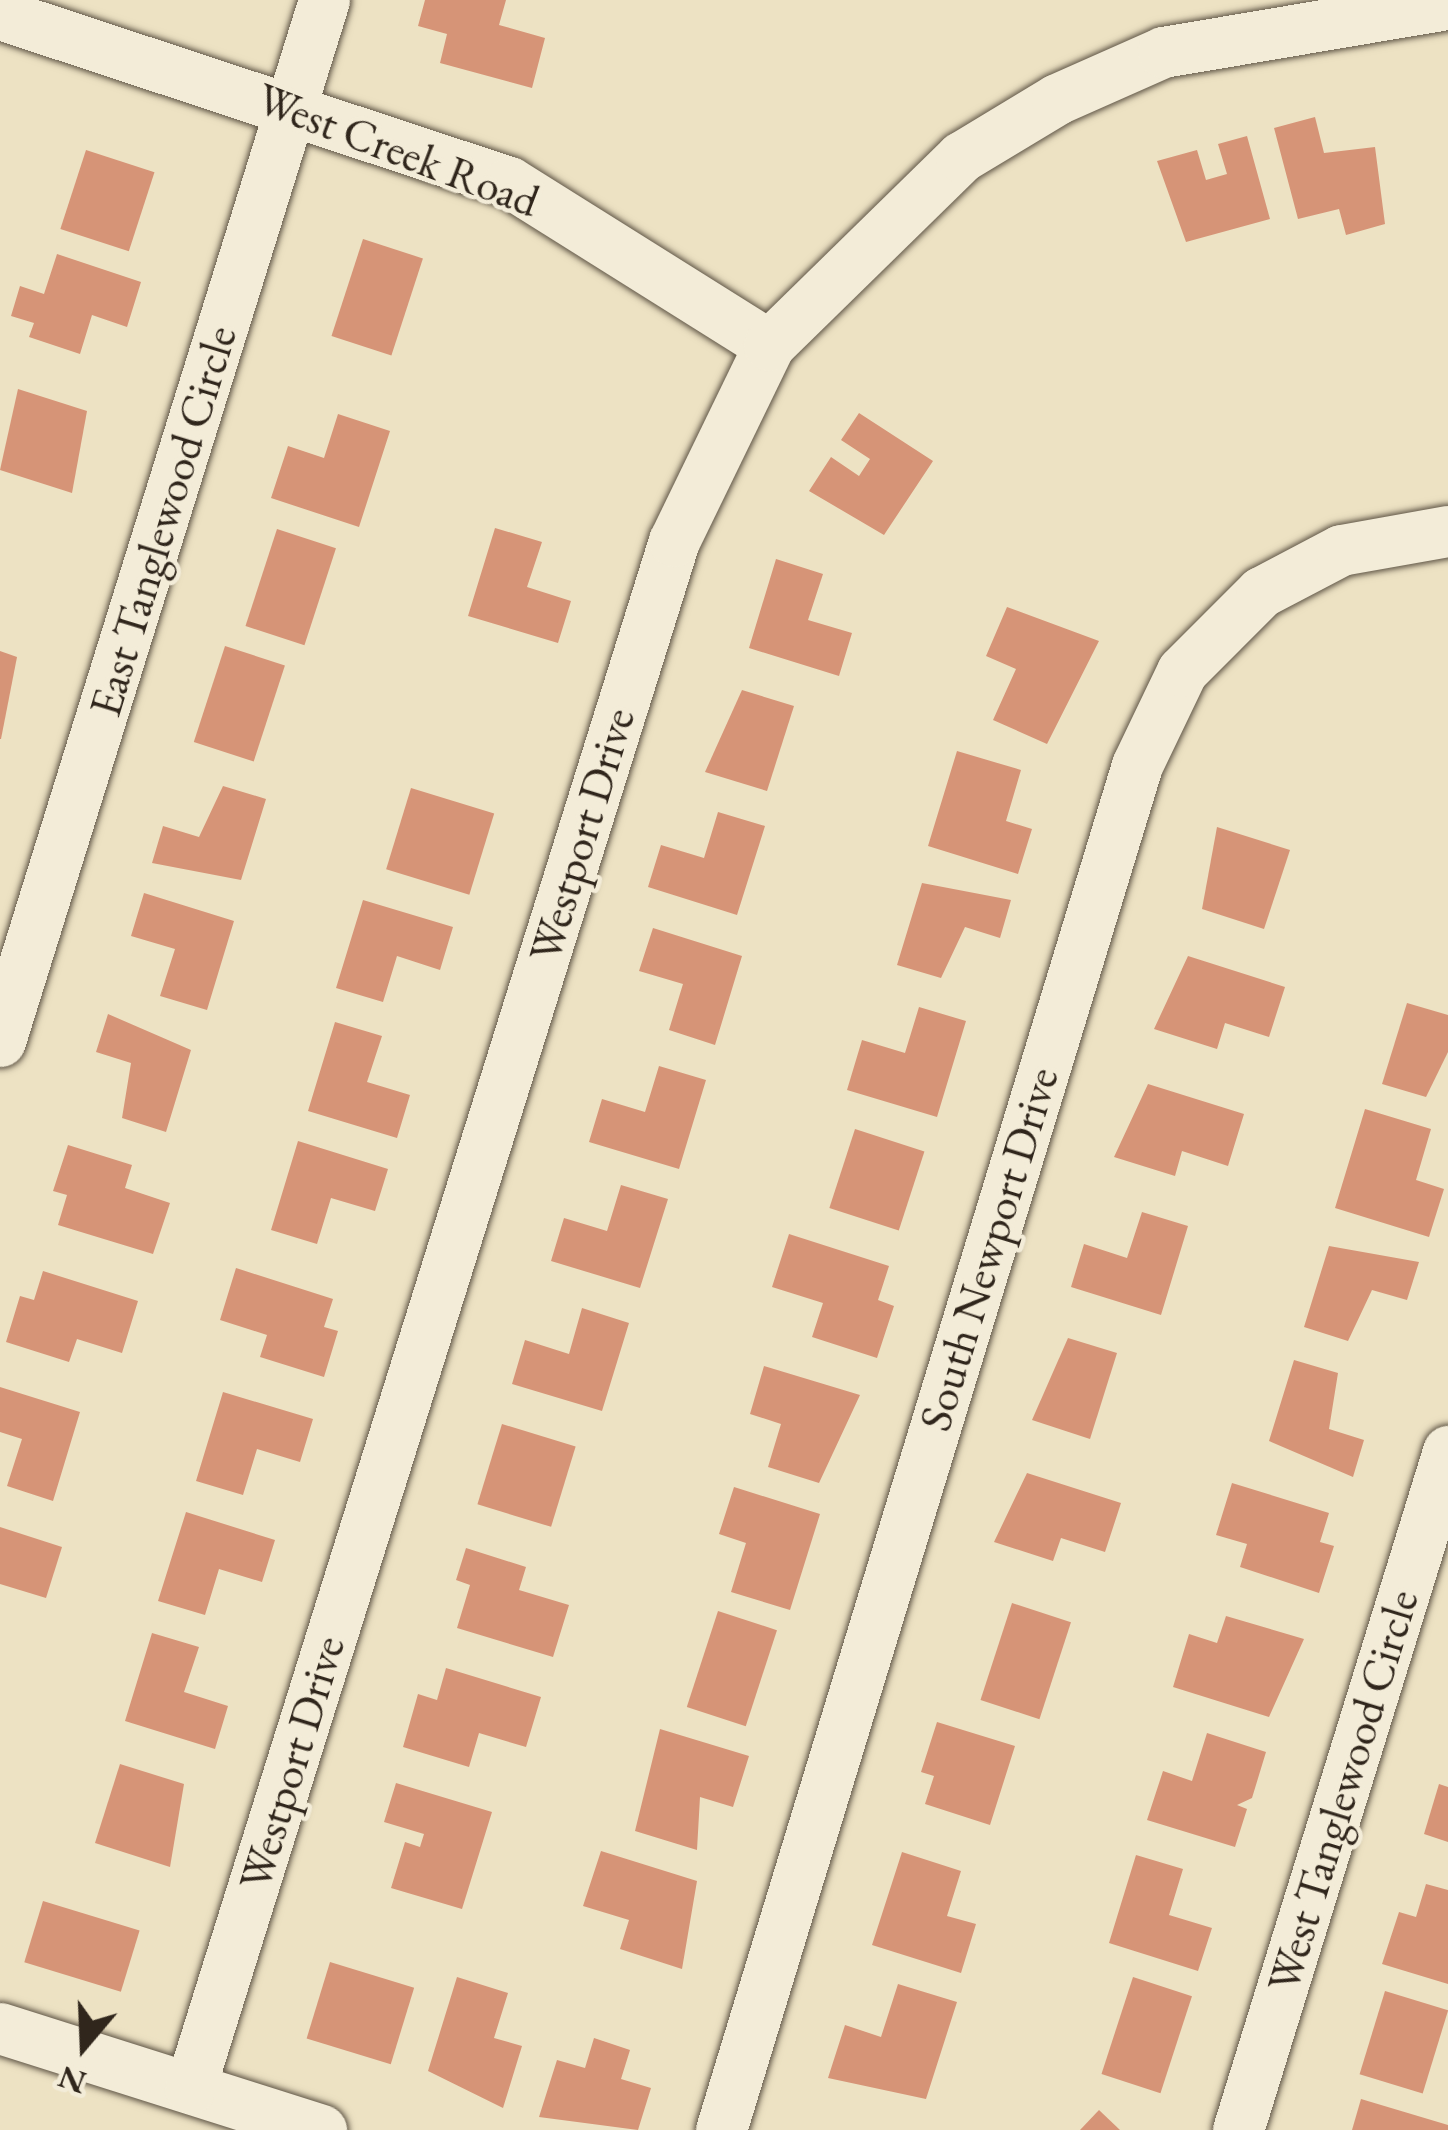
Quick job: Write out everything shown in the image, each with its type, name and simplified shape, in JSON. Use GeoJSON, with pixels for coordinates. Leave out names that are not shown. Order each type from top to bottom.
{"type":"FeatureCollection","features":[{"type":"Feature","properties":{"kind":"street","name":"East Tanglewood Circle"},"geometry":{"type":"LineString","coordinates":[[0,1041],[324,0]]}},
{"type":"Feature","properties":{"kind":"street","name":"Westport Drive"},"geometry":{"type":"LineString","coordinates":[[190,2088],[674,541],[769,345],[961,157],[1057,98],[1163,52],[1448,4]]}},
{"type":"Feature","properties":{"kind":"street","name":"West Creek Road"},"geometry":{"type":"LineString","coordinates":[[0,14],[293,105],[509,182],[769,345]]}},
{"type":"Feature","properties":{"kind":"street","name":"South Newport Drive"},"geometry":{"type":"LineString","coordinates":[[721,2130],[1137,765],[1182,671],[1261,592],[1342,550],[1448,531]]}},
{"type":"Feature","properties":{"kind":"street","name":"West Tanglewood Circle"},"geometry":{"type":"LineString","coordinates":[[1238,2130],[1448,1451]]}},
{"type":"Feature","properties":{"kind":"street"},"geometry":{"type":"LineString","coordinates":[[0,2028],[321,2130]]}},
{"type":"Feature","properties":{"kind":"building"},"geometry":{"type":"Polygon","coordinates":[[[425,0],[506,0],[499,25],[545,38],[532,88],[440,63],[447,34],[418,26],[425,0]]]}},
{"type":"Feature","properties":{"kind":"building"},"geometry":{"type":"Polygon","coordinates":[[[1315,117],[1324,153],[1375,147],[1385,224],[1346,235],[1339,209],[1298,219],[1274,128],[1315,117]]]}},
{"type":"Feature","properties":{"kind":"building"},"geometry":{"type":"Polygon","coordinates":[[[1247,136],[1270,219],[1186,242],[1157,161],[1197,150],[1206,180],[1227,174],[1218,144],[1247,136]]]}},
{"type":"Feature","properties":{"kind":"building"},"geometry":{"type":"Polygon","coordinates":[[[86,150],[154,172],[129,251],[60,229],[86,150]]]}},
{"type":"Feature","properties":{"kind":"building"},"geometry":{"type":"Polygon","coordinates":[[[363,239],[423,258],[391,355],[331,336],[363,239]]]}},
{"type":"Feature","properties":{"kind":"building"},"geometry":{"type":"Polygon","coordinates":[[[57,254],[141,282],[127,327],[92,315],[80,354],[29,337],[34,323],[11,316],[20,286],[44,294],[57,254]]]}},
{"type":"Feature","properties":{"kind":"building"},"geometry":{"type":"Polygon","coordinates":[[[18,389],[87,411],[72,493],[0,470],[18,389]]]}},
{"type":"Feature","properties":{"kind":"building"},"geometry":{"type":"Polygon","coordinates":[[[859,413],[933,461],[884,535],[809,491],[831,457],[859,476],[870,459],[841,440],[859,413]]]}},
{"type":"Feature","properties":{"kind":"building"},"geometry":{"type":"Polygon","coordinates":[[[338,414],[390,431],[359,527],[271,498],[288,446],[324,458],[338,414]]]}},
{"type":"Feature","properties":{"kind":"building"},"geometry":{"type":"Polygon","coordinates":[[[495,528],[542,542],[527,587],[571,601],[558,643],[468,616],[495,528]]]}},
{"type":"Feature","properties":{"kind":"building"},"geometry":{"type":"Polygon","coordinates":[[[277,529],[336,548],[304,645],[245,626],[277,529]]]}},
{"type":"Feature","properties":{"kind":"building"},"geometry":{"type":"Polygon","coordinates":[[[776,559],[823,574],[808,620],[852,633],[839,676],[749,648],[776,559]]]}},
{"type":"Feature","properties":{"kind":"building"},"geometry":{"type":"Polygon","coordinates":[[[1007,607],[1099,641],[1047,744],[993,720],[1016,669],[986,656],[1007,607]]]}},
{"type":"Feature","properties":{"kind":"building"},"geometry":{"type":"Polygon","coordinates":[[[225,646],[285,665],[254,762],[194,742],[225,646]]]}},
{"type":"Feature","properties":{"kind":"building"},"geometry":{"type":"Polygon","coordinates":[[[0,651],[17,657],[1,739],[0,739],[0,651]]]}},
{"type":"Feature","properties":{"kind":"building"},"geometry":{"type":"Polygon","coordinates":[[[742,690],[794,706],[767,791],[705,772],[742,690]]]}},
{"type":"Feature","properties":{"kind":"building"},"geometry":{"type":"Polygon","coordinates":[[[957,751],[1021,770],[1006,821],[1032,829],[1018,874],[928,846],[957,751]]]}},
{"type":"Feature","properties":{"kind":"building"},"geometry":{"type":"Polygon","coordinates":[[[223,786],[266,799],[241,880],[152,863],[163,826],[199,837],[223,786]]]}},
{"type":"Feature","properties":{"kind":"building"},"geometry":{"type":"Polygon","coordinates":[[[411,788],[494,813],[469,895],[386,869],[411,788]]]}},
{"type":"Feature","properties":{"kind":"building"},"geometry":{"type":"Polygon","coordinates":[[[718,812],[765,826],[737,915],[648,887],[661,845],[704,858],[718,812]]]}},
{"type":"Feature","properties":{"kind":"building"},"geometry":{"type":"Polygon","coordinates":[[[1217,827],[1290,850],[1264,929],[1202,909],[1217,827]]]}},
{"type":"Feature","properties":{"kind":"building"},"geometry":{"type":"Polygon","coordinates":[[[922,883],[1011,900],[1000,938],[965,927],[941,978],[897,965],[922,883]]]}},
{"type":"Feature","properties":{"kind":"building"},"geometry":{"type":"Polygon","coordinates":[[[144,893],[234,921],[207,1010],[160,996],[175,949],[131,936],[144,893]]]}},
{"type":"Feature","properties":{"kind":"building"},"geometry":{"type":"Polygon","coordinates":[[[363,900],[453,927],[440,970],[397,956],[383,1002],[336,988],[363,900]]]}},
{"type":"Feature","properties":{"kind":"building"},"geometry":{"type":"Polygon","coordinates":[[[653,928],[742,956],[715,1045],[669,1030],[683,984],[639,971],[653,928]]]}},
{"type":"Feature","properties":{"kind":"building"},"geometry":{"type":"Polygon","coordinates":[[[1188,956],[1285,987],[1269,1037],[1225,1023],[1217,1049],[1154,1029],[1188,956]]]}},
{"type":"Feature","properties":{"kind":"building"},"geometry":{"type":"Polygon","coordinates":[[[1407,1003],[1448,1015],[1448,1052],[1426,1097],[1382,1084],[1407,1003]]]}},
{"type":"Feature","properties":{"kind":"building"},"geometry":{"type":"Polygon","coordinates":[[[919,1007],[966,1021],[937,1117],[847,1090],[862,1040],[905,1053],[919,1007]]]}},
{"type":"Feature","properties":{"kind":"building"},"geometry":{"type":"Polygon","coordinates":[[[108,1014],[191,1050],[166,1132],[122,1118],[131,1063],[96,1052],[108,1014]]]}},
{"type":"Feature","properties":{"kind":"building"},"geometry":{"type":"Polygon","coordinates":[[[335,1022],[382,1036],[367,1082],[410,1095],[397,1138],[308,1111],[335,1022]]]}},
{"type":"Feature","properties":{"kind":"building"},"geometry":{"type":"Polygon","coordinates":[[[659,1066],[706,1080],[679,1169],[589,1142],[602,1099],[645,1112],[659,1066]]]}},
{"type":"Feature","properties":{"kind":"building"},"geometry":{"type":"Polygon","coordinates":[[[1148,1084],[1244,1114],[1228,1166],[1182,1151],[1175,1176],[1114,1157],[1148,1084]]]}},
{"type":"Feature","properties":{"kind":"building"},"geometry":{"type":"Polygon","coordinates":[[[1365,1109],[1431,1129],[1416,1180],[1444,1189],[1429,1237],[1335,1208],[1365,1109]]]}},
{"type":"Feature","properties":{"kind":"building"},"geometry":{"type":"Polygon","coordinates":[[[855,1129],[924,1152],[899,1230],[829,1208],[855,1129]]]}},
{"type":"Feature","properties":{"kind":"building"},"geometry":{"type":"Polygon","coordinates":[[[298,1141],[388,1169],[375,1211],[331,1198],[317,1244],[271,1230],[298,1141]]]}},
{"type":"Feature","properties":{"kind":"building"},"geometry":{"type":"Polygon","coordinates":[[[68,1145],[132,1165],[125,1188],[170,1203],[153,1254],[58,1225],[67,1195],[53,1191],[68,1145]]]}},
{"type":"Feature","properties":{"kind":"building"},"geometry":{"type":"Polygon","coordinates":[[[621,1185],[668,1199],[640,1288],[551,1261],[564,1218],[607,1231],[621,1185]]]}},
{"type":"Feature","properties":{"kind":"building"},"geometry":{"type":"Polygon","coordinates":[[[1142,1212],[1188,1226],[1161,1315],[1071,1287],[1084,1244],[1127,1258],[1142,1212]]]}},
{"type":"Feature","properties":{"kind":"building"},"geometry":{"type":"Polygon","coordinates":[[[789,1234],[889,1266],[878,1300],[894,1306],[877,1358],[812,1337],[823,1303],[772,1287],[789,1234]]]}},
{"type":"Feature","properties":{"kind":"building"},"geometry":{"type":"Polygon","coordinates":[[[1329,1246],[1419,1262],[1407,1300],[1372,1290],[1348,1341],[1304,1327],[1329,1246]]]}},
{"type":"Feature","properties":{"kind":"building"},"geometry":{"type":"Polygon","coordinates":[[[236,1268],[333,1299],[324,1327],[338,1331],[324,1377],[260,1357],[267,1335],[220,1320],[236,1268]]]}},
{"type":"Feature","properties":{"kind":"building"},"geometry":{"type":"Polygon","coordinates":[[[43,1271],[138,1301],[122,1353],[77,1339],[69,1362],[6,1342],[20,1296],[34,1300],[43,1271]]]}},
{"type":"Feature","properties":{"kind":"building"},"geometry":{"type":"Polygon","coordinates":[[[582,1308],[629,1323],[602,1411],[512,1384],[525,1340],[569,1354],[582,1308]]]}},
{"type":"Feature","properties":{"kind":"building"},"geometry":{"type":"Polygon","coordinates":[[[1068,1338],[1117,1353],[1090,1439],[1032,1420],[1068,1338]]]}},
{"type":"Feature","properties":{"kind":"building"},"geometry":{"type":"Polygon","coordinates":[[[1294,1360],[1338,1373],[1329,1429],[1364,1440],[1353,1477],[1269,1441],[1294,1360]]]}},
{"type":"Feature","properties":{"kind":"building"},"geometry":{"type":"Polygon","coordinates":[[[764,1366],[860,1395],[819,1483],[768,1467],[781,1424],[750,1414],[764,1366]]]}},
{"type":"Feature","properties":{"kind":"building"},"geometry":{"type":"Polygon","coordinates":[[[0,1387],[80,1412],[53,1501],[7,1486],[22,1439],[0,1432],[0,1387]]]}},
{"type":"Feature","properties":{"kind":"building"},"geometry":{"type":"Polygon","coordinates":[[[223,1392],[313,1419],[300,1462],[257,1449],[243,1495],[196,1481],[223,1392]]]}},
{"type":"Feature","properties":{"kind":"building"},"geometry":{"type":"Polygon","coordinates":[[[502,1424],[576,1447],[551,1527],[477,1504],[502,1424]]]}},
{"type":"Feature","properties":{"kind":"building"},"geometry":{"type":"Polygon","coordinates":[[[1027,1473],[1121,1503],[1105,1552],[1061,1538],[1053,1561],[994,1542],[1027,1473]]]}},
{"type":"Feature","properties":{"kind":"building"},"geometry":{"type":"Polygon","coordinates":[[[1232,1483],[1329,1513],[1320,1542],[1334,1546],[1319,1593],[1240,1567],[1247,1544],[1216,1535],[1232,1483]]]}},
{"type":"Feature","properties":{"kind":"building"},"geometry":{"type":"Polygon","coordinates":[[[734,1487],[820,1514],[790,1610],[731,1592],[746,1543],[719,1534],[734,1487]]]}},
{"type":"Feature","properties":{"kind":"building"},"geometry":{"type":"Polygon","coordinates":[[[186,1512],[275,1540],[262,1582],[219,1569],[205,1615],[158,1601],[186,1512]]]}},
{"type":"Feature","properties":{"kind":"building"},"geometry":{"type":"Polygon","coordinates":[[[0,1527],[62,1547],[46,1598],[0,1584],[0,1527]]]}},
{"type":"Feature","properties":{"kind":"building"},"geometry":{"type":"Polygon","coordinates":[[[466,1548],[526,1567],[519,1590],[569,1605],[553,1657],[457,1628],[470,1585],[456,1580],[466,1548]]]}},
{"type":"Feature","properties":{"kind":"building"},"geometry":{"type":"Polygon","coordinates":[[[1012,1603],[1071,1622],[1039,1719],[980,1700],[1012,1603]]]}},
{"type":"Feature","properties":{"kind":"building"},"geometry":{"type":"Polygon","coordinates":[[[718,1611],[777,1630],[746,1726],[687,1707],[718,1611]]]}},
{"type":"Feature","properties":{"kind":"building"},"geometry":{"type":"Polygon","coordinates":[[[1226,1616],[1304,1639],[1269,1717],[1173,1687],[1189,1634],[1217,1643],[1226,1616]]]}},
{"type":"Feature","properties":{"kind":"building"},"geometry":{"type":"Polygon","coordinates":[[[152,1633],[199,1647],[184,1692],[228,1706],[215,1749],[125,1721],[152,1633]]]}},
{"type":"Feature","properties":{"kind":"building"},"geometry":{"type":"Polygon","coordinates":[[[446,1668],[541,1697],[526,1747],[479,1733],[469,1767],[403,1747],[418,1694],[437,1700],[446,1668]]]}},
{"type":"Feature","properties":{"kind":"building"},"geometry":{"type":"Polygon","coordinates":[[[937,1722],[1015,1746],[990,1825],[925,1804],[934,1776],[921,1772],[937,1722]]]}},
{"type":"Feature","properties":{"kind":"building"},"geometry":{"type":"Polygon","coordinates":[[[660,1729],[749,1756],[733,1807],[700,1797],[697,1850],[635,1831],[660,1729]]]}},
{"type":"Feature","properties":{"kind":"building"},"geometry":{"type":"Polygon","coordinates":[[[1207,1733],[1266,1752],[1252,1798],[1237,1805],[1247,1809],[1235,1847],[1147,1820],[1163,1771],[1192,1781],[1207,1733]]]}},
{"type":"Feature","properties":{"kind":"building"},"geometry":{"type":"Polygon","coordinates":[[[120,1764],[184,1784],[170,1867],[95,1843],[120,1764]]]}},
{"type":"Feature","properties":{"kind":"building"},"geometry":{"type":"Polygon","coordinates":[[[396,1783],[492,1812],[462,1909],[391,1888],[405,1842],[420,1847],[424,1834],[384,1822],[396,1783]]]}},
{"type":"Feature","properties":{"kind":"building"},"geometry":{"type":"Polygon","coordinates":[[[1439,1784],[1448,1787],[1448,1842],[1424,1834],[1439,1784]]]}},
{"type":"Feature","properties":{"kind":"building"},"geometry":{"type":"Polygon","coordinates":[[[601,1851],[697,1881],[682,1969],[620,1949],[629,1920],[583,1906],[601,1851]]]}},
{"type":"Feature","properties":{"kind":"building"},"geometry":{"type":"Polygon","coordinates":[[[902,1852],[961,1871],[947,1916],[976,1924],[961,1973],[872,1945],[902,1852]]]}},
{"type":"Feature","properties":{"kind":"building"},"geometry":{"type":"Polygon","coordinates":[[[1136,1855],[1183,1869],[1169,1915],[1212,1928],[1198,1971],[1109,1943],[1136,1855]]]}},
{"type":"Feature","properties":{"kind":"building"},"geometry":{"type":"Polygon","coordinates":[[[1426,1884],[1448,1890],[1448,1984],[1382,1964],[1399,1912],[1416,1917],[1426,1884]]]}},
{"type":"Feature","properties":{"kind":"building"},"geometry":{"type":"Polygon","coordinates":[[[43,1901],[140,1931],[121,1992],[24,1962],[43,1901]]]}},
{"type":"Feature","properties":{"kind":"building"},"geometry":{"type":"Polygon","coordinates":[[[330,1962],[414,1988],[391,2064],[307,2039],[330,1962]]]}},
{"type":"Feature","properties":{"kind":"building"},"geometry":{"type":"Polygon","coordinates":[[[457,1977],[508,1993],[494,2038],[522,2046],[503,2108],[428,2071],[457,1977]]]}},
{"type":"Feature","properties":{"kind":"building"},"geometry":{"type":"Polygon","coordinates":[[[1133,1977],[1192,1996],[1160,2093],[1101,2074],[1133,1977]]]}},
{"type":"Feature","properties":{"kind":"building"},"geometry":{"type":"Polygon","coordinates":[[[898,1984],[957,2002],[926,2099],[828,2078],[845,2025],[881,2037],[898,1984]]]}},
{"type":"Feature","properties":{"kind":"building"},"geometry":{"type":"Polygon","coordinates":[[[1385,1991],[1448,2010],[1423,2093],[1360,2074],[1385,1991]]]}},
{"type":"Feature","properties":{"kind":"building"},"geometry":{"type":"Polygon","coordinates":[[[594,2038],[630,2050],[621,2079],[651,2088],[638,2130],[539,2117],[557,2060],[585,2068],[594,2038]]]}},
{"type":"Feature","properties":{"kind":"building"},"geometry":{"type":"Polygon","coordinates":[[[1361,2099],[1448,2125],[1448,2130],[1352,2130],[1361,2099]]]}},
{"type":"Feature","properties":{"kind":"building"},"geometry":{"type":"Polygon","coordinates":[[[1099,2110],[1120,2130],[1080,2130],[1099,2110]]]}}]}
